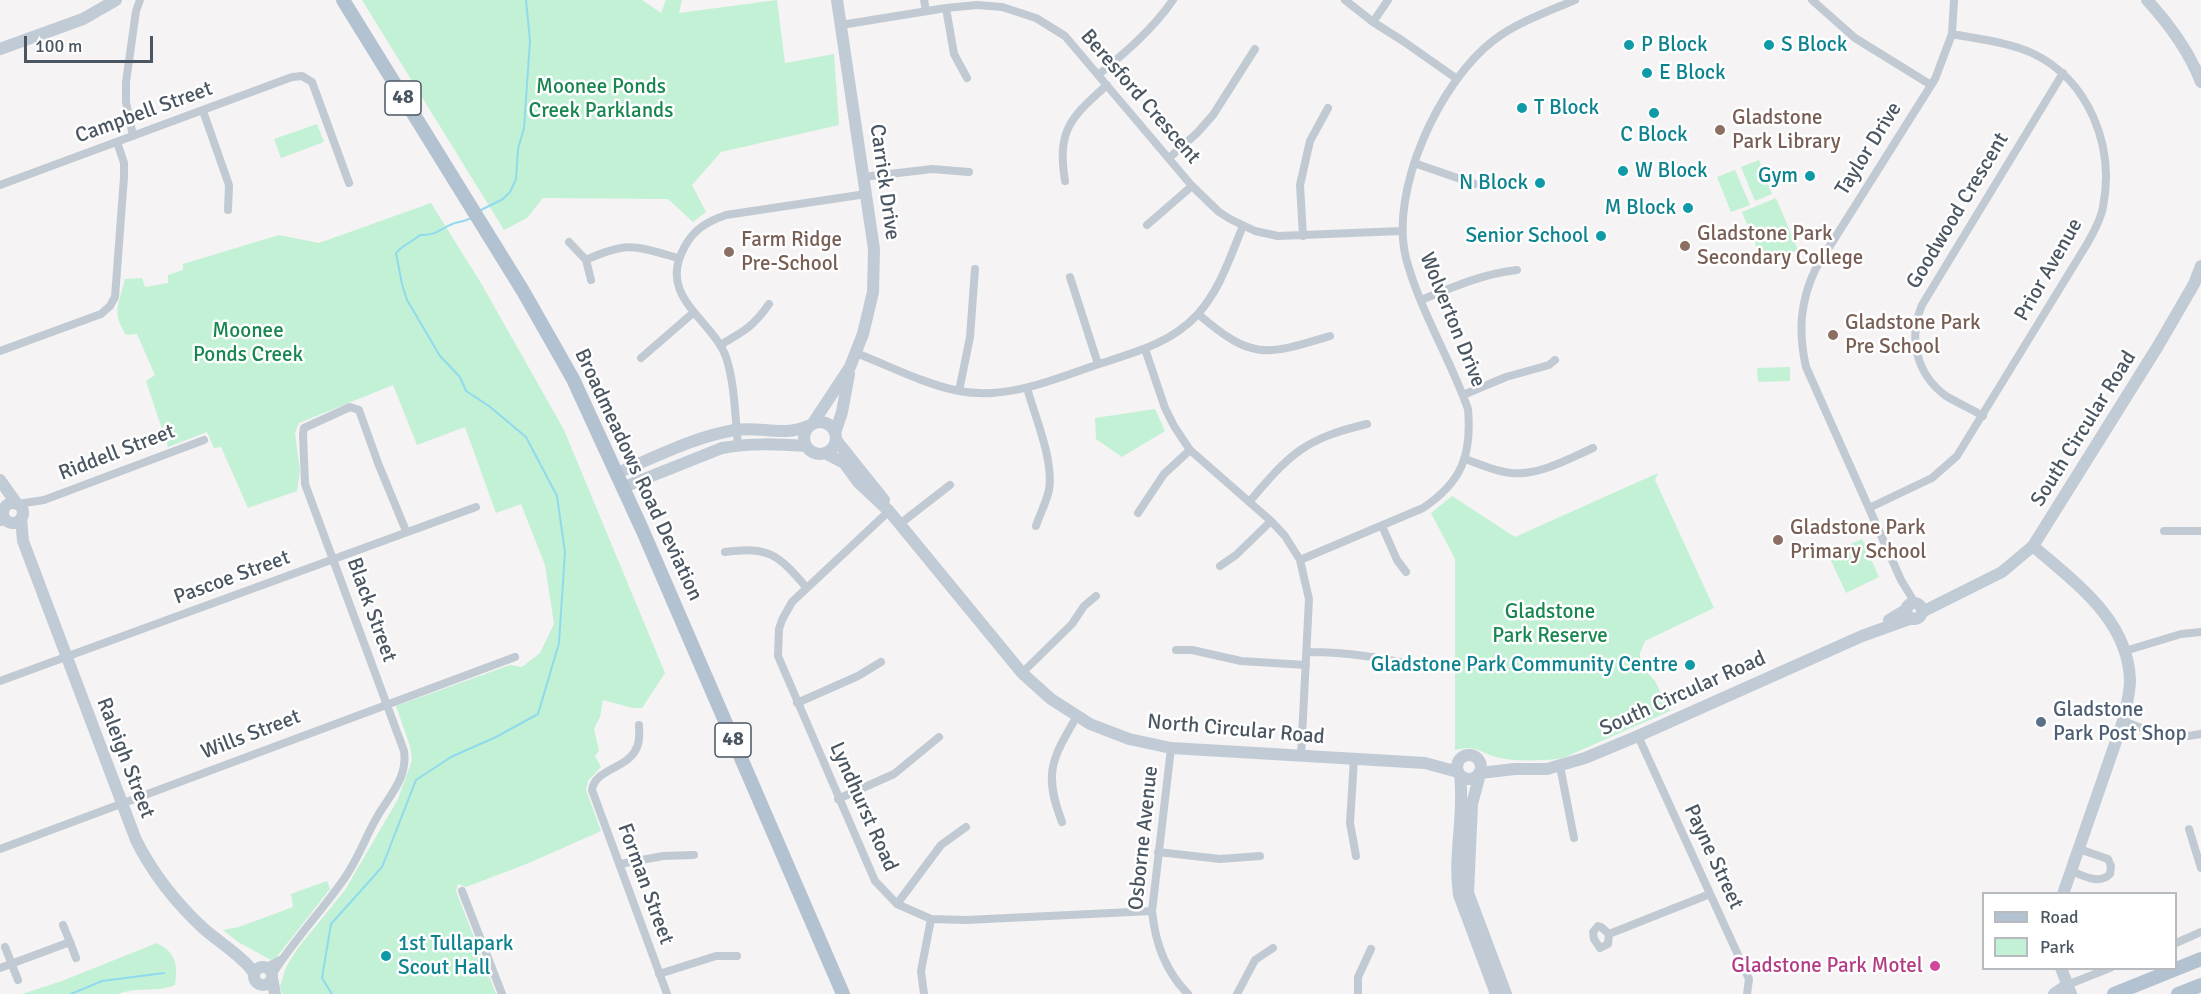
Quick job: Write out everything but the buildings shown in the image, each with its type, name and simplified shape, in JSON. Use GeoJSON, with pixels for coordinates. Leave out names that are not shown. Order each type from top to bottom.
{"type":"FeatureCollection","features":[{"type":"Feature","properties":{"kind":"main road","name":"Broadmeadows Road Deviation"},"geometry":{"type":"LineString","coordinates":[[343,0],[562,357],[624,487],[843,994]]}},
{"type":"Feature","properties":{"kind":"main road"},"geometry":{"type":"LineString","coordinates":[[2177,969],[2201,959]]}},
{"type":"Feature","properties":{"kind":"main road"},"geometry":{"type":"LineString","coordinates":[[2114,994],[2174,970]]}},
{"type":"Feature","properties":{"kind":"main road"},"geometry":{"type":"LineString","coordinates":[[2178,994],[2201,985]]}},
{"type":"Feature","properties":{"kind":"street"},"geometry":{"type":"LineString","coordinates":[[0,49],[83,19],[116,0]]}},
{"type":"Feature","properties":{"kind":"street"},"geometry":{"type":"LineString","coordinates":[[83,19],[106,14],[124,0]]}},
{"type":"Feature","properties":{"kind":"street","name":"Carrick Drive"},"geometry":{"type":"LineString","coordinates":[[810,425],[850,367],[863,334],[873,292],[874,249],[837,0]]}},
{"type":"Feature","properties":{"kind":"street"},"geometry":{"type":"LineString","coordinates":[[924,0],[926,11]]}},
{"type":"Feature","properties":{"kind":"street"},"geometry":{"type":"LineString","coordinates":[[1098,75],[1142,38],[1160,19],[1173,0]]}},
{"type":"Feature","properties":{"kind":"street"},"geometry":{"type":"LineString","coordinates":[[1345,0],[1373,22],[1457,79]]}},
{"type":"Feature","properties":{"kind":"street"},"geometry":{"type":"LineString","coordinates":[[1373,22],[1388,0]]}},
{"type":"Feature","properties":{"kind":"street","name":"Wolverton Drive"},"geometry":{"type":"LineString","coordinates":[[1300,560],[1423,508],[1439,497],[1455,479],[1465,459],[1470,432],[1468,410],[1421,300],[1406,257],[1401,231],[1405,195],[1414,163],[1429,129],[1457,79],[1474,58],[1493,41],[1522,22],[1575,0]]}},
{"type":"Feature","properties":{"kind":"street"},"geometry":{"type":"LineString","coordinates":[[1812,0],[1855,38],[1931,85]]}},
{"type":"Feature","properties":{"kind":"street","name":"Taylor Drive"},"geometry":{"type":"LineString","coordinates":[[1913,609],[1806,367],[1800,324],[1803,301],[1816,268],[1931,85],[1944,58],[1952,34],[1954,0]]}},
{"type":"Feature","properties":{"kind":"street"},"geometry":{"type":"LineString","coordinates":[[2147,0],[2167,22],[2185,48],[2201,82]]}},
{"type":"Feature","properties":{"kind":"street"},"geometry":{"type":"LineString","coordinates":[[133,136],[126,102],[126,82],[136,11],[140,1]]}},
{"type":"Feature","properties":{"kind":"street","name":"Beresford Crescent"},"geometry":{"type":"LineString","coordinates":[[841,25],[946,8],[1003,4],[1036,18],[1065,36],[1192,186],[1219,212],[1243,226],[1278,236],[1401,231]]}},
{"type":"Feature","properties":{"kind":"street"},"geometry":{"type":"LineString","coordinates":[[946,8],[954,54],[967,78]]}},
{"type":"Feature","properties":{"kind":"street","name":"Prior Avenue"},"geometry":{"type":"LineString","coordinates":[[1869,508],[1932,478],[1957,456],[2087,244],[2103,208],[2107,173],[2100,131],[2088,106],[2063,73],[2031,53],[2011,46],[1952,34]]}},
{"type":"Feature","properties":{"kind":"street"},"geometry":{"type":"LineString","coordinates":[[1169,158],[1197,134],[1213,115],[1255,49]]}},
{"type":"Feature","properties":{"kind":"street","name":"Goodwood Crescent"},"geometry":{"type":"LineString","coordinates":[[1983,416],[1946,396],[1930,382],[1915,349],[1916,321],[1922,305],[2063,73]]}},
{"type":"Feature","properties":{"kind":"street","name":"Campbell Street"},"geometry":{"type":"LineString","coordinates":[[0,185],[292,77],[302,76],[314,87],[349,183]]}},
{"type":"Feature","properties":{"kind":"street"},"geometry":{"type":"LineString","coordinates":[[1065,181],[1062,164],[1066,131],[1074,117],[1107,85]]}},
{"type":"Feature","properties":{"kind":"street"},"geometry":{"type":"LineString","coordinates":[[1303,236],[1300,185],[1310,141],[1328,108]]}},
{"type":"Feature","properties":{"kind":"street"},"geometry":{"type":"LineString","coordinates":[[203,111],[229,185],[228,210]]}},
{"type":"Feature","properties":{"kind":"street"},"geometry":{"type":"LineString","coordinates":[[0,351],[101,314],[110,306],[115,297],[124,177],[124,163],[117,142]]}},
{"type":"Feature","properties":{"kind":"street"},"geometry":{"type":"LineString","coordinates":[[1414,163],[1475,184]]}},
{"type":"Feature","properties":{"kind":"street"},"geometry":{"type":"LineString","coordinates":[[864,177],[932,169],[969,172]]}},
{"type":"Feature","properties":{"kind":"street"},"geometry":{"type":"LineString","coordinates":[[1147,225],[1192,186]]}},
{"type":"Feature","properties":{"kind":"street"},"geometry":{"type":"LineString","coordinates":[[738,445],[726,359],[720,345],[685,301],[679,288],[678,258],[693,233],[714,219],[726,215],[866,194]]}},
{"type":"Feature","properties":{"kind":"street"},"geometry":{"type":"LineString","coordinates":[[856,353],[959,391],[994,393],[1027,388],[1145,349],[1171,337],[1198,314],[1217,288],[1243,226]]}},
{"type":"Feature","properties":{"kind":"street"},"geometry":{"type":"LineString","coordinates":[[569,242],[586,260],[591,280]]}},
{"type":"Feature","properties":{"kind":"street"},"geometry":{"type":"LineString","coordinates":[[586,260],[611,249],[631,246],[678,258]]}},
{"type":"Feature","properties":{"kind":"street","name":"South Circular Road"},"geometry":{"type":"LineString","coordinates":[[1480,769],[1547,769],[1560,766],[1638,736],[1862,636],[1955,589],[1972,586],[2002,572],[2033,546],[2158,346],[2194,284],[2201,266]]}},
{"type":"Feature","properties":{"kind":"street"},"geometry":{"type":"LineString","coordinates":[[959,391],[970,337],[975,269]]}},
{"type":"Feature","properties":{"kind":"street"},"geometry":{"type":"LineString","coordinates":[[1421,300],[1474,278],[1494,272],[1517,270]]}},
{"type":"Feature","properties":{"kind":"street"},"geometry":{"type":"LineString","coordinates":[[1070,277],[1098,364]]}},
{"type":"Feature","properties":{"kind":"street"},"geometry":{"type":"LineString","coordinates":[[720,345],[758,321],[769,304]]}},
{"type":"Feature","properties":{"kind":"street"},"geometry":{"type":"LineString","coordinates":[[640,358],[693,313]]}},
{"type":"Feature","properties":{"kind":"street"},"geometry":{"type":"LineString","coordinates":[[1198,314],[1221,334],[1251,350],[1291,348],[1330,336]]}},
{"type":"Feature","properties":{"kind":"street"},"geometry":{"type":"LineString","coordinates":[[1145,349],[1165,408],[1190,450],[1271,521],[1285,536],[1300,560],[1309,599],[1301,756]]}},
{"type":"Feature","properties":{"kind":"street"},"geometry":{"type":"LineString","coordinates":[[1463,394],[1506,377],[1550,365],[1555,360]]}},
{"type":"Feature","properties":{"kind":"street","name":"Carrick Drive"},"geometry":{"type":"LineString","coordinates":[[835,436],[850,367]]}},
{"type":"Feature","properties":{"kind":"street"},"geometry":{"type":"LineString","coordinates":[[1027,388],[1046,454],[1049,477],[1046,500],[1036,526]]}},
{"type":"Feature","properties":{"kind":"street"},"geometry":{"type":"LineString","coordinates":[[825,404],[842,412]]}},
{"type":"Feature","properties":{"kind":"street","name":"Black Street"},"geometry":{"type":"LineString","coordinates":[[265,977],[355,863],[377,817],[402,777],[405,765],[404,751],[306,484],[303,434],[307,426],[350,407],[357,408],[361,413],[380,469],[406,531]]}},
{"type":"Feature","properties":{"kind":"street"},"geometry":{"type":"LineString","coordinates":[[617,473],[711,435],[737,429],[759,428],[789,432],[810,425],[824,422],[829,424],[835,436],[832,448],[825,453],[813,453],[806,446],[803,436],[810,425]]}},
{"type":"Feature","properties":{"kind":"street"},"geometry":{"type":"LineString","coordinates":[[1250,501],[1283,463],[1297,451],[1319,438],[1367,424]]}},
{"type":"Feature","properties":{"kind":"street","name":"North Circular Road"},"geometry":{"type":"LineString","coordinates":[[835,436],[871,481],[890,511]]}},
{"type":"Feature","properties":{"kind":"street","name":"Riddell Street"},"geometry":{"type":"LineString","coordinates":[[10,514],[204,440]]}},
{"type":"Feature","properties":{"kind":"street"},"geometry":{"type":"LineString","coordinates":[[624,487],[722,448],[782,443],[806,446]]}},
{"type":"Feature","properties":{"kind":"street"},"geometry":{"type":"LineString","coordinates":[[676,448],[684,463]]}},
{"type":"Feature","properties":{"kind":"street"},"geometry":{"type":"LineString","coordinates":[[1465,459],[1511,473],[1528,472],[1549,467],[1593,448]]}},
{"type":"Feature","properties":{"kind":"street"},"geometry":{"type":"LineString","coordinates":[[1138,513],[1164,474],[1190,450]]}},
{"type":"Feature","properties":{"kind":"street","name":"North Circular Road"},"geometry":{"type":"LineString","coordinates":[[825,453],[844,463],[858,482],[890,511],[1022,673],[1051,699],[1077,717],[1114,734],[1146,744],[1171,748],[1425,763],[1461,758]]}},
{"type":"Feature","properties":{"kind":"street"},"geometry":{"type":"LineString","coordinates":[[901,524],[950,485]]}},
{"type":"Feature","properties":{"kind":"street","name":"Pascoe Street"},"geometry":{"type":"LineString","coordinates":[[0,681],[476,507]]}},
{"type":"Feature","properties":{"kind":"street","name":"Lyndhurst Road"},"geometry":{"type":"LineString","coordinates":[[890,511],[806,587],[787,610],[778,637],[778,656],[875,881],[897,903],[931,919],[966,920],[1152,911]]}},
{"type":"Feature","properties":{"kind":"street","name":"Raleigh Street"},"geometry":{"type":"LineString","coordinates":[[10,514],[23,541],[138,846],[169,892],[215,939],[265,977]]}},
{"type":"Feature","properties":{"kind":"street"},"geometry":{"type":"LineString","coordinates":[[1220,566],[1236,555],[1271,521]]}},
{"type":"Feature","properties":{"kind":"street"},"geometry":{"type":"LineString","coordinates":[[1382,526],[1397,560],[1406,572]]}},
{"type":"Feature","properties":{"kind":"street"},"geometry":{"type":"LineString","coordinates":[[2164,531],[2201,531]]}},
{"type":"Feature","properties":{"kind":"street"},"geometry":{"type":"LineString","coordinates":[[2033,546],[2100,608],[2116,630],[2125,651],[2130,681],[2123,721],[2064,892]]}},
{"type":"Feature","properties":{"kind":"street"},"geometry":{"type":"LineString","coordinates":[[725,552],[747,549],[770,554],[784,563],[806,587]]}},
{"type":"Feature","properties":{"kind":"street"},"geometry":{"type":"LineString","coordinates":[[1022,673],[1096,596]]}},
{"type":"Feature","properties":{"kind":"street"},"geometry":{"type":"LineString","coordinates":[[2125,651],[2181,634],[2201,632]]}},
{"type":"Feature","properties":{"kind":"street"},"geometry":{"type":"LineString","coordinates":[[1176,650],[1192,650],[1241,661],[1306,665]]}},
{"type":"Feature","properties":{"kind":"street"},"geometry":{"type":"LineString","coordinates":[[1307,652],[1337,652],[1412,664]]}},
{"type":"Feature","properties":{"kind":"street","name":"Wills Street"},"geometry":{"type":"LineString","coordinates":[[0,849],[515,657]]}},
{"type":"Feature","properties":{"kind":"street"},"geometry":{"type":"LineString","coordinates":[[797,703],[858,676],[881,662]]}},
{"type":"Feature","properties":{"kind":"street"},"geometry":{"type":"LineString","coordinates":[[1062,822],[1052,794],[1052,770],[1057,752],[1077,717]]}},
{"type":"Feature","properties":{"kind":"street"},"geometry":{"type":"LineString","coordinates":[[2123,721],[2173,738],[2201,734]]}},
{"type":"Feature","properties":{"kind":"street","name":"Forman Street"},"geometry":{"type":"LineString","coordinates":[[639,725],[638,745],[635,752],[619,766],[599,777],[593,785],[593,795],[667,994]]}},
{"type":"Feature","properties":{"kind":"street","name":"Payne Street"},"geometry":{"type":"LineString","coordinates":[[1638,736],[1749,979],[1747,994]]}},
{"type":"Feature","properties":{"kind":"street"},"geometry":{"type":"LineString","coordinates":[[838,799],[894,774],[939,737]]}},
{"type":"Feature","properties":{"kind":"street","name":"Osborne Avenue"},"geometry":{"type":"LineString","coordinates":[[1171,748],[1152,911],[1156,937],[1164,959],[1178,983],[1188,994]]}},
{"type":"Feature","properties":{"kind":"street"},"geometry":{"type":"LineString","coordinates":[[1463,862],[1480,769],[1472,755],[1461,758],[1457,764],[1462,798],[1463,862],[1470,900],[1499,993]]}},
{"type":"Feature","properties":{"kind":"street"},"geometry":{"type":"LineString","coordinates":[[1354,759],[1350,823],[1356,856]]}},
{"type":"Feature","properties":{"kind":"street","name":"North Circular Road"},"geometry":{"type":"LineString","coordinates":[[1425,763],[1459,774]]}},
{"type":"Feature","properties":{"kind":"street"},"geometry":{"type":"LineString","coordinates":[[1560,766],[1574,838]]}},
{"type":"Feature","properties":{"kind":"street"},"geometry":{"type":"LineString","coordinates":[[1459,774],[1470,780],[1480,769]]}},
{"type":"Feature","properties":{"kind":"street"},"geometry":{"type":"LineString","coordinates":[[897,903],[941,845],[966,827]]}},
{"type":"Feature","properties":{"kind":"street"},"geometry":{"type":"LineString","coordinates":[[2189,829],[2201,868]]}},
{"type":"Feature","properties":{"kind":"street"},"geometry":{"type":"LineString","coordinates":[[2071,871],[2097,880],[2104,879],[2110,874],[2111,866],[2108,859],[2079,849]]}},
{"type":"Feature","properties":{"kind":"street"},"geometry":{"type":"LineString","coordinates":[[1158,852],[1220,859],[1260,856]]}},
{"type":"Feature","properties":{"kind":"street"},"geometry":{"type":"LineString","coordinates":[[620,864],[663,856],[694,855]]}},
{"type":"Feature","properties":{"kind":"street"},"geometry":{"type":"LineString","coordinates":[[462,891],[502,994]]}},
{"type":"Feature","properties":{"kind":"street"},"geometry":{"type":"LineString","coordinates":[[1609,934],[1710,894]]}},
{"type":"Feature","properties":{"kind":"street"},"geometry":{"type":"LineString","coordinates":[[924,994],[921,971],[931,919]]}},
{"type":"Feature","properties":{"kind":"street"},"geometry":{"type":"LineString","coordinates":[[63,925],[76,958]]}},
{"type":"Feature","properties":{"kind":"street"},"geometry":{"type":"LineString","coordinates":[[2177,942],[2201,932]]}},
{"type":"Feature","properties":{"kind":"street"},"geometry":{"type":"LineString","coordinates":[[0,968],[69,942]]}},
{"type":"Feature","properties":{"kind":"street"},"geometry":{"type":"LineString","coordinates":[[5,947],[18,980]]}},
{"type":"Feature","properties":{"kind":"street"},"geometry":{"type":"LineString","coordinates":[[1237,994],[1255,960],[1273,948]]}},
{"type":"Feature","properties":{"kind":"street"},"geometry":{"type":"LineString","coordinates":[[1358,994],[1358,976],[1371,949]]}},
{"type":"Feature","properties":{"kind":"street"},"geometry":{"type":"LineString","coordinates":[[659,974],[716,956],[737,956]]}},
{"type":"Feature","properties":{"kind":"street"},"geometry":{"type":"LineString","coordinates":[[2061,970],[2069,990]]}},
{"type":"Feature","properties":{"kind":"street"},"geometry":{"type":"LineString","coordinates":[[2054,994],[2069,990],[2108,970]]}},
{"type":"Feature","properties":{"kind":"street"},"geometry":{"type":"LineString","coordinates":[[265,977],[274,994]]}},
{"type":"Feature","properties":{"kind":"green space","name":"Moonee Ponds Creek Parklands"},"geometry":{"type":"Polygon","coordinates":[[[362,0],[642,0],[661,13],[666,0],[682,0],[679,13],[777,0],[785,63],[834,54],[839,125],[721,152],[692,185],[706,212],[693,222],[668,199],[543,198],[527,218],[504,230],[362,0]]]}},
{"type":"Feature","properties":{"kind":"green space"},"geometry":{"type":"Polygon","coordinates":[[[317,124],[324,142],[281,158],[274,139],[317,124]]]}},
{"type":"Feature","properties":{"kind":"green space"},"geometry":{"type":"Polygon","coordinates":[[[1759,160],[1772,194],[1755,201],[1741,167],[1759,160]]]}},
{"type":"Feature","properties":{"kind":"green space"},"geometry":{"type":"Polygon","coordinates":[[[1735,170],[1750,205],[1731,212],[1717,177],[1735,170]]]}},
{"type":"Feature","properties":{"kind":"green space"},"geometry":{"type":"Polygon","coordinates":[[[1776,198],[1798,250],[1764,265],[1742,212],[1776,198]]]}},
{"type":"Feature","properties":{"kind":"green space","name":"Moonee Ponds Creek"},"geometry":{"type":"Polygon","coordinates":[[[431,203],[481,283],[564,430],[665,673],[642,708],[633,708],[603,700],[600,717],[594,729],[599,751],[595,756],[601,767],[588,781],[586,790],[601,831],[529,863],[466,887],[458,884],[456,891],[496,994],[282,994],[280,986],[286,967],[298,948],[345,890],[398,799],[412,760],[410,746],[396,706],[510,665],[522,667],[540,653],[554,624],[545,565],[521,504],[496,513],[465,427],[417,445],[393,385],[299,423],[295,433],[300,471],[297,491],[248,508],[221,447],[214,448],[207,432],[168,447],[146,381],[155,375],[137,334],[126,335],[121,327],[118,314],[119,302],[125,279],[142,278],[145,287],[168,283],[168,275],[183,270],[183,264],[279,235],[319,243],[431,203]]]}},
{"type":"Feature","properties":{"kind":"green space"},"geometry":{"type":"Polygon","coordinates":[[[1790,367],[1790,381],[1758,382],[1757,368],[1790,367]]]}},
{"type":"Feature","properties":{"kind":"green space"},"geometry":{"type":"Polygon","coordinates":[[[1155,409],[1165,431],[1122,457],[1096,439],[1095,418],[1155,409]]]}},
{"type":"Feature","properties":{"kind":"green space","name":"Gladstone Park Reserve"},"geometry":{"type":"Polygon","coordinates":[[[1658,473],[1655,480],[1714,608],[1645,641],[1640,653],[1640,665],[1655,681],[1670,711],[1563,758],[1512,760],[1496,757],[1473,748],[1455,750],[1455,559],[1431,513],[1452,496],[1515,537],[1658,473]]]}},
{"type":"Feature","properties":{"kind":"green space"},"geometry":{"type":"Polygon","coordinates":[[[1862,539],[1879,577],[1846,593],[1828,554],[1862,539]]]}},
{"type":"Feature","properties":{"kind":"green space"},"geometry":{"type":"Polygon","coordinates":[[[327,881],[330,889],[275,959],[271,960],[238,942],[223,930],[239,927],[293,907],[291,894],[327,881]]]}},
{"type":"Feature","properties":{"kind":"green space"},"geometry":{"type":"Polygon","coordinates":[[[157,943],[172,955],[176,965],[175,985],[118,994],[22,994],[62,981],[157,943]]]}},
{"type":"Feature","properties":{"kind":"waterway","name":"Moonee Ponds Creek"},"geometry":{"type":"LineString","coordinates":[[479,211],[503,199],[510,192],[516,179],[518,149],[524,128],[530,41],[526,0]]}},
{"type":"Feature","properties":{"kind":"waterway","name":"Moonee Ponds Creek"},"geometry":{"type":"LineString","coordinates":[[332,994],[322,978],[331,924],[382,867],[416,780],[451,757],[496,737],[538,714],[559,643],[565,552],[557,496],[526,437],[489,406],[466,391],[460,377],[440,356],[407,300],[402,284],[396,253],[399,250],[420,235],[432,234],[473,217]]}},
{"type":"Feature","properties":{"kind":"waterway"},"geometry":{"type":"LineString","coordinates":[[71,994],[102,981],[164,973]]}},
{"type":"Feature","properties":{"kind":"place","name":"P Block"},"geometry":{"type":"Point","coordinates":[1629,45]}},
{"type":"Feature","properties":{"kind":"place","name":"S Block"},"geometry":{"type":"Point","coordinates":[1769,45]}},
{"type":"Feature","properties":{"kind":"place","name":"E Block"},"geometry":{"type":"Point","coordinates":[1647,73]}},
{"type":"Feature","properties":{"kind":"place","name":"T Block"},"geometry":{"type":"Point","coordinates":[1522,108]}},
{"type":"Feature","properties":{"kind":"place","name":"C Block"},"geometry":{"type":"Point","coordinates":[1654,113]}},
{"type":"Feature","properties":{"kind":"place","name":"Gladstone Park Library"},"geometry":{"type":"Point","coordinates":[1720,130]}},
{"type":"Feature","properties":{"kind":"place","name":"W Block"},"geometry":{"type":"Point","coordinates":[1623,171]}},
{"type":"Feature","properties":{"kind":"place","name":"Gym"},"geometry":{"type":"Point","coordinates":[1810,176]}},
{"type":"Feature","properties":{"kind":"place","name":"N Block"},"geometry":{"type":"Point","coordinates":[1540,183]}},
{"type":"Feature","properties":{"kind":"place","name":"M Block"},"geometry":{"type":"Point","coordinates":[1688,208]}},
{"type":"Feature","properties":{"kind":"place","name":"Senior School"},"geometry":{"type":"Point","coordinates":[1601,236]}},
{"type":"Feature","properties":{"kind":"place","name":"Gladstone Park Secondary College"},"geometry":{"type":"Point","coordinates":[1685,246]}},
{"type":"Feature","properties":{"kind":"place","name":"Farm Ridge Pre-School"},"geometry":{"type":"Point","coordinates":[729,252]}},
{"type":"Feature","properties":{"kind":"place","name":"Gladstone Park Pre School"},"geometry":{"type":"Point","coordinates":[1833,335]}},
{"type":"Feature","properties":{"kind":"place","name":"Gladstone Park Primary School"},"geometry":{"type":"Point","coordinates":[1778,540]}},
{"type":"Feature","properties":{"kind":"place","name":"Gladstone Park Community Centre"},"geometry":{"type":"Point","coordinates":[1690,665]}},
{"type":"Feature","properties":{"kind":"place","name":"Gladstone Park Post Shop"},"geometry":{"type":"Point","coordinates":[2041,722]}},
{"type":"Feature","properties":{"kind":"place","name":"1st Tullapark Scout Hall"},"geometry":{"type":"Point","coordinates":[386,956]}},
{"type":"Feature","properties":{"kind":"place","name":"Gladstone Park Motel"},"geometry":{"type":"Point","coordinates":[1935,966]}}]}
